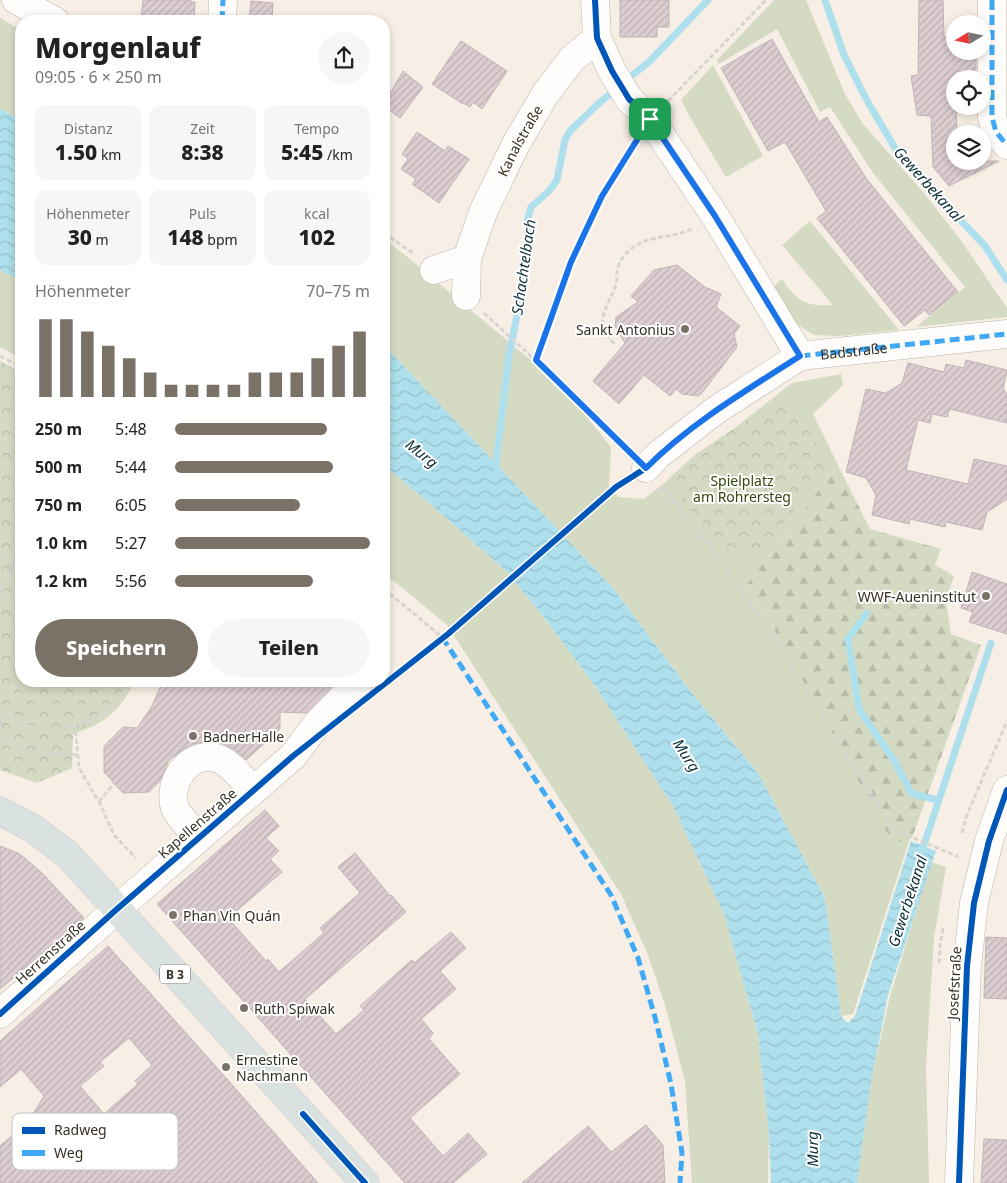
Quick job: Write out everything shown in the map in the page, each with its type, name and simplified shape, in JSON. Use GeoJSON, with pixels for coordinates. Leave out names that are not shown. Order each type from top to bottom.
{"type":"FeatureCollection","features":[{"type":"Feature","properties":{"kind":"main road","name":"B 3"},"geometry":{"type":"LineString","coordinates":[[0,811],[34,829],[68,855],[365,1183]]}},
{"type":"Feature","properties":{"kind":"street"},"geometry":{"type":"LineString","coordinates":[[16,0],[44,15]]}},
{"type":"Feature","properties":{"kind":"street"},"geometry":{"type":"LineString","coordinates":[[222,15],[223,0]]}},
{"type":"Feature","properties":{"kind":"street"},"geometry":{"type":"LineString","coordinates":[[595,0],[597,38],[612,71],[629,99],[650,119],[715,216],[800,356]]}},
{"type":"Feature","properties":{"kind":"street"},"geometry":{"type":"LineString","coordinates":[[992,0],[992,117],[996,132],[1007,145]]}},
{"type":"Feature","properties":{"kind":"street","name":"Kanalstraße"},"geometry":{"type":"LineString","coordinates":[[472,302],[467,259],[483,212],[516,144],[546,92],[572,59],[597,38]]}},
{"type":"Feature","properties":{"kind":"street"},"geometry":{"type":"LineString","coordinates":[[434,270],[467,259]]}},
{"type":"Feature","properties":{"kind":"street","name":"Badstraße"},"geometry":{"type":"LineString","coordinates":[[646,468],[658,455],[716,410],[800,356],[1007,334]]}},
{"type":"Feature","properties":{"kind":"street","name":"Kapellenstraße"},"geometry":{"type":"LineString","coordinates":[[117,909],[253,791],[353,687]]}},
{"type":"Feature","properties":{"kind":"street"},"geometry":{"type":"LineString","coordinates":[[199,838],[176,810],[173,796],[174,784],[190,762],[203,758],[216,758],[228,764],[253,791]]}},
{"type":"Feature","properties":{"kind":"street","name":"Josefstraße"},"geometry":{"type":"LineString","coordinates":[[959,1183],[966,966],[973,912],[989,841],[1007,790]]}},
{"type":"Feature","properties":{"kind":"street","name":"Herrenstraße"},"geometry":{"type":"LineString","coordinates":[[0,1014],[117,909]]}},
{"type":"Feature","properties":{"kind":"path"},"geometry":{"type":"LineString","coordinates":[[536,360],[571,262],[602,196],[650,119],[766,0]]}},
{"type":"Feature","properties":{"kind":"path"},"geometry":{"type":"LineString","coordinates":[[614,344],[606,335],[603,322],[605,307],[617,281],[620,260],[630,249],[640,243],[683,234],[715,216]]}},
{"type":"Feature","properties":{"kind":"path"},"geometry":{"type":"LineString","coordinates":[[472,302],[536,360],[646,468],[698,532],[768,627],[894,830],[952,854]]}},
{"type":"Feature","properties":{"kind":"path"},"geometry":{"type":"LineString","coordinates":[[0,356],[15,364]]}},
{"type":"Feature","properties":{"kind":"path"},"geometry":{"type":"LineString","coordinates":[[0,448],[15,449]]}},
{"type":"Feature","properties":{"kind":"path"},"geometry":{"type":"LineString","coordinates":[[0,555],[15,561],[0,597]]}},
{"type":"Feature","properties":{"kind":"path"},"geometry":{"type":"LineString","coordinates":[[390,594],[442,638]]}},
{"type":"Feature","properties":{"kind":"path"},"geometry":{"type":"LineString","coordinates":[[0,713],[33,728],[57,730],[96,718],[114,705],[126,687]]}},
{"type":"Feature","properties":{"kind":"path"},"geometry":{"type":"LineString","coordinates":[[0,726],[4,715]]}},
{"type":"Feature","properties":{"kind":"path"},"geometry":{"type":"LineString","coordinates":[[75,724],[79,768],[100,802],[114,835],[154,877]]}},
{"type":"Feature","properties":{"kind":"path"},"geometry":{"type":"LineString","coordinates":[[0,739],[40,753],[78,755]]}},
{"type":"Feature","properties":{"kind":"path"},"geometry":{"type":"LineString","coordinates":[[100,802],[114,783]]}},
{"type":"Feature","properties":{"kind":"green space"},"geometry":{"type":"Polygon","coordinates":[[[774,0],[806,0],[845,94],[863,124],[923,192],[960,239],[1007,308],[1007,317],[916,327],[965,287],[873,173],[830,107],[820,112],[777,29],[719,64],[717,60],[774,0]]]}},
{"type":"Feature","properties":{"kind":"green space"},"geometry":{"type":"Polygon","coordinates":[[[0,18],[15,27],[15,117],[0,109],[0,18]]]}},
{"type":"Feature","properties":{"kind":"green space"},"geometry":{"type":"Polygon","coordinates":[[[713,65],[763,156],[726,177],[681,100],[713,65]]]}},
{"type":"Feature","properties":{"kind":"green space"},"geometry":{"type":"Polygon","coordinates":[[[810,221],[899,330],[839,336],[814,335],[795,323],[772,288],[782,279],[792,293],[803,301],[816,305],[833,305],[782,245],[810,221]]]}},
{"type":"Feature","properties":{"kind":"green space"},"geometry":{"type":"Polygon","coordinates":[[[390,244],[533,362],[576,404],[611,447],[609,486],[618,497],[644,499],[792,383],[841,374],[843,385],[813,414],[838,465],[745,587],[772,625],[910,838],[853,1014],[841,1016],[825,898],[758,773],[691,692],[613,588],[390,351],[390,244]]]}},
{"type":"Feature","properties":{"kind":"green space"},"geometry":{"type":"Polygon","coordinates":[[[0,270],[15,278],[15,355],[0,347],[0,270]]]}},
{"type":"Feature","properties":{"kind":"green space"},"geometry":{"type":"Polygon","coordinates":[[[0,361],[15,369],[15,687],[132,687],[117,709],[110,715],[95,725],[73,734],[72,768],[37,783],[0,770],[0,361]]]}},
{"type":"Feature","properties":{"kind":"green space","name":"Spielplatz am Rohrersteg"},"geometry":{"type":"Polygon","coordinates":[[[787,393],[830,465],[760,552],[728,553],[666,481],[696,454],[787,393]]]}},
{"type":"Feature","properties":{"kind":"green space"},"geometry":{"type":"Polygon","coordinates":[[[838,465],[870,529],[941,549],[935,565],[954,576],[946,601],[951,634],[981,645],[912,838],[893,843],[772,625],[745,587],[838,465]]]}},
{"type":"Feature","properties":{"kind":"green space"},"geometry":{"type":"Polygon","coordinates":[[[390,470],[507,572],[593,683],[673,806],[724,914],[758,1034],[769,1135],[768,1183],[692,1183],[685,1081],[665,1005],[648,955],[621,894],[447,625],[390,578],[390,470]]]}},
{"type":"Feature","properties":{"kind":"green space"},"geometry":{"type":"Polygon","coordinates":[[[931,862],[946,867],[934,938],[926,1066],[929,1183],[857,1183],[872,1076],[890,996],[931,862]]]}},
{"type":"Feature","properties":{"kind":"water"},"geometry":{"type":"Polygon","coordinates":[[[0,109],[15,117],[15,278],[0,270],[0,109]]]}},
{"type":"Feature","properties":{"kind":"water","name":"Murg"},"geometry":{"type":"Polygon","coordinates":[[[390,351],[613,588],[691,692],[758,773],[825,898],[841,1016],[848,1023],[855,1016],[911,841],[936,851],[888,995],[872,1077],[857,1183],[771,1183],[769,1135],[758,1034],[724,914],[673,806],[593,683],[539,611],[507,572],[390,470],[390,351]]]}},
{"type":"Feature","properties":{"kind":"building"},"geometry":{"type":"Polygon","coordinates":[[[143,0],[191,0],[191,2],[195,2],[194,15],[142,15],[143,0]]]}},
{"type":"Feature","properties":{"kind":"building"},"geometry":{"type":"Polygon","coordinates":[[[620,0],[669,0],[669,27],[657,27],[657,37],[620,37],[620,0]]]}},
{"type":"Feature","properties":{"kind":"building"},"geometry":{"type":"Polygon","coordinates":[[[919,0],[943,0],[946,60],[976,60],[976,70],[946,70],[946,115],[956,115],[957,125],[946,125],[946,170],[981,170],[949,186],[933,167],[931,116],[917,115],[911,76],[918,75],[919,0]]]}},
{"type":"Feature","properties":{"kind":"building"},"geometry":{"type":"Polygon","coordinates":[[[251,1],[273,3],[272,15],[250,15],[251,1]]]}},
{"type":"Feature","properties":{"kind":"building"},"geometry":{"type":"Polygon","coordinates":[[[772,39],[819,122],[827,117],[866,178],[958,292],[929,315],[925,310],[904,326],[817,218],[826,211],[785,142],[768,151],[721,68],[772,39]]]}},
{"type":"Feature","properties":{"kind":"building"},"geometry":{"type":"Polygon","coordinates":[[[461,41],[507,71],[482,109],[473,102],[470,107],[463,104],[432,84],[461,41]]]}},
{"type":"Feature","properties":{"kind":"building"},"geometry":{"type":"Polygon","coordinates":[[[403,71],[423,87],[400,118],[390,110],[390,94],[403,71]]]}},
{"type":"Feature","properties":{"kind":"building"},"geometry":{"type":"Polygon","coordinates":[[[417,132],[445,151],[448,146],[469,159],[439,203],[412,184],[416,179],[401,169],[408,159],[402,154],[417,132]]]}},
{"type":"Feature","properties":{"kind":"building"},"geometry":{"type":"Polygon","coordinates":[[[991,161],[999,161],[991,165],[991,161]]]}},
{"type":"Feature","properties":{"kind":"building","name":"Sankt Antonius"},"geometry":{"type":"Polygon","coordinates":[[[677,265],[705,287],[721,294],[716,307],[740,326],[734,334],[737,347],[698,396],[682,394],[676,389],[670,396],[644,375],[619,404],[593,381],[625,343],[615,326],[616,317],[638,302],[631,296],[654,270],[677,265]]]}},
{"type":"Feature","properties":{"kind":"building"},"geometry":{"type":"Polygon","coordinates":[[[966,360],[1007,370],[1003,389],[1007,394],[1007,423],[950,409],[947,417],[932,414],[930,423],[918,420],[906,470],[968,484],[974,459],[1007,466],[1007,499],[987,512],[982,530],[946,522],[945,527],[910,519],[909,524],[872,515],[876,495],[866,478],[846,472],[866,389],[886,393],[902,383],[908,363],[944,372],[946,364],[964,368],[966,360]]]}},
{"type":"Feature","properties":{"kind":"building","name":"WWF-Aueninstitut"},"geometry":{"type":"Polygon","coordinates":[[[972,572],[1007,584],[1007,634],[969,622],[973,612],[961,608],[972,572]]]}},
{"type":"Feature","properties":{"kind":"building","name":"BadnerHalle"},"geometry":{"type":"Polygon","coordinates":[[[160,687],[331,687],[306,713],[280,712],[280,729],[246,760],[235,750],[221,743],[193,744],[169,760],[160,781],[149,792],[123,793],[104,772],[104,746],[123,727],[137,728],[151,708],[160,687]]]}},
{"type":"Feature","properties":{"kind":"building"},"geometry":{"type":"Polygon","coordinates":[[[265,810],[279,826],[266,838],[279,851],[270,859],[282,872],[228,918],[266,961],[268,959],[279,972],[324,933],[320,928],[360,893],[338,867],[355,853],[390,896],[406,912],[305,999],[336,1034],[364,1010],[360,1006],[412,960],[414,963],[451,932],[466,948],[440,971],[456,989],[421,1019],[433,1033],[429,1039],[460,1074],[410,1118],[443,1156],[468,1133],[487,1154],[453,1183],[405,1183],[157,904],[265,810]]]}},
{"type":"Feature","properties":{"kind":"building"},"geometry":{"type":"Polygon","coordinates":[[[0,846],[20,854],[42,873],[84,918],[0,989],[0,846]]]}},
{"type":"Feature","properties":{"kind":"building"},"geometry":{"type":"Polygon","coordinates":[[[986,937],[1007,938],[1007,999],[984,998],[986,937]]]}},
{"type":"Feature","properties":{"kind":"building"},"geometry":{"type":"Polygon","coordinates":[[[108,946],[318,1183],[0,1183],[0,1146],[12,1136],[12,1170],[178,1170],[178,1113],[105,1113],[138,1084],[135,1081],[152,1065],[129,1038],[100,1062],[104,1066],[80,1086],[103,1113],[34,1113],[44,1096],[21,1069],[0,1087],[0,1041],[108,946]]]}},
{"type":"Feature","properties":{"kind":"building"},"geometry":{"type":"Polygon","coordinates":[[[646,1125],[663,1145],[665,1183],[522,1183],[588,1126],[611,1152],[646,1125]]]}},
{"type":"Feature","properties":{"kind":"building"},"geometry":{"type":"Polygon","coordinates":[[[984,1139],[1007,1140],[1007,1183],[981,1183],[984,1139]]]}},
{"type":"Feature","properties":{"kind":"waterway","name":"Schachtelbach"},"geometry":{"type":"LineString","coordinates":[[624,82],[650,61],[708,0]]}},
{"type":"Feature","properties":{"kind":"waterway","name":"Gewerbekanal"},"geometry":{"type":"LineString","coordinates":[[825,0],[844,55],[865,97],[899,155],[985,246],[1007,280]]}},
{"type":"Feature","properties":{"kind":"waterway","name":"Schachtelbach"},"geometry":{"type":"LineString","coordinates":[[497,472],[496,463],[509,356],[520,300],[528,218],[531,207],[549,191],[557,180],[565,140],[570,131],[616,89]]}},
{"type":"Feature","properties":{"kind":"waterway"},"geometry":{"type":"LineString","coordinates":[[867,613],[848,639],[859,709],[895,762],[912,794],[938,800]]}},
{"type":"Feature","properties":{"kind":"waterway","name":"Gewerbekanal"},"geometry":{"type":"LineString","coordinates":[[921,854],[991,643]]}},
{"type":"Feature","properties":{"kind":"marked path"},"geometry":{"type":"LineString","coordinates":[[222,15],[223,0]]}},
{"type":"Feature","properties":{"kind":"marked path"},"geometry":{"type":"LineString","coordinates":[[992,0],[992,117],[996,132],[1007,145]]}},
{"type":"Feature","properties":{"kind":"marked path"},"geometry":{"type":"LineString","coordinates":[[643,470],[658,455],[716,410],[800,356],[1007,334]]}},
{"type":"Feature","properties":{"kind":"marked path"},"geometry":{"type":"LineString","coordinates":[[442,637],[611,895],[638,958],[656,1021],[671,1084],[682,1153],[680,1183]]}},
{"type":"Feature","properties":{"kind":"cycle path"},"geometry":{"type":"LineString","coordinates":[[595,0],[597,38],[612,71],[629,99],[650,119],[715,216],[800,356]]}},
{"type":"Feature","properties":{"kind":"cycle path"},"geometry":{"type":"LineString","coordinates":[[390,680],[448,634],[616,487],[646,468]]}},
{"type":"Feature","properties":{"kind":"cycle path"},"geometry":{"type":"LineString","coordinates":[[0,1014],[293,756],[381,687]]}},
{"type":"Feature","properties":{"kind":"cycle path"},"geometry":{"type":"LineString","coordinates":[[959,1183],[967,966],[974,903],[989,841],[1007,790]]}},
{"type":"Feature","properties":{"kind":"cycle path"},"geometry":{"type":"LineString","coordinates":[[303,1114],[365,1183]]}},
{"type":"Feature","properties":{"kind":"place","name":"Sankt Antonius"},"geometry":{"type":"Point","coordinates":[685,329]}},
{"type":"Feature","properties":{"kind":"place","name":"WWF-Aueninstitut"},"geometry":{"type":"Point","coordinates":[986,596]}},
{"type":"Feature","properties":{"kind":"place","name":"BadnerHalle"},"geometry":{"type":"Point","coordinates":[193,736]}},
{"type":"Feature","properties":{"kind":"place","name":"Phan Vin Quán"},"geometry":{"type":"Point","coordinates":[173,915]}},
{"type":"Feature","properties":{"kind":"place","name":"Ruth Spiwak"},"geometry":{"type":"Point","coordinates":[244,1008]}},
{"type":"Feature","properties":{"kind":"place","name":"Ernestine Nachmann"},"geometry":{"type":"Point","coordinates":[226,1067]}},
{"type":"Feature","properties":{"kind":"route"},"geometry":{"type":"LineString","coordinates":[[650,119],[715,216],[800,356],[716,410],[658,455],[646,468],[536,360],[571,262],[602,196],[650,119]]}}]}
